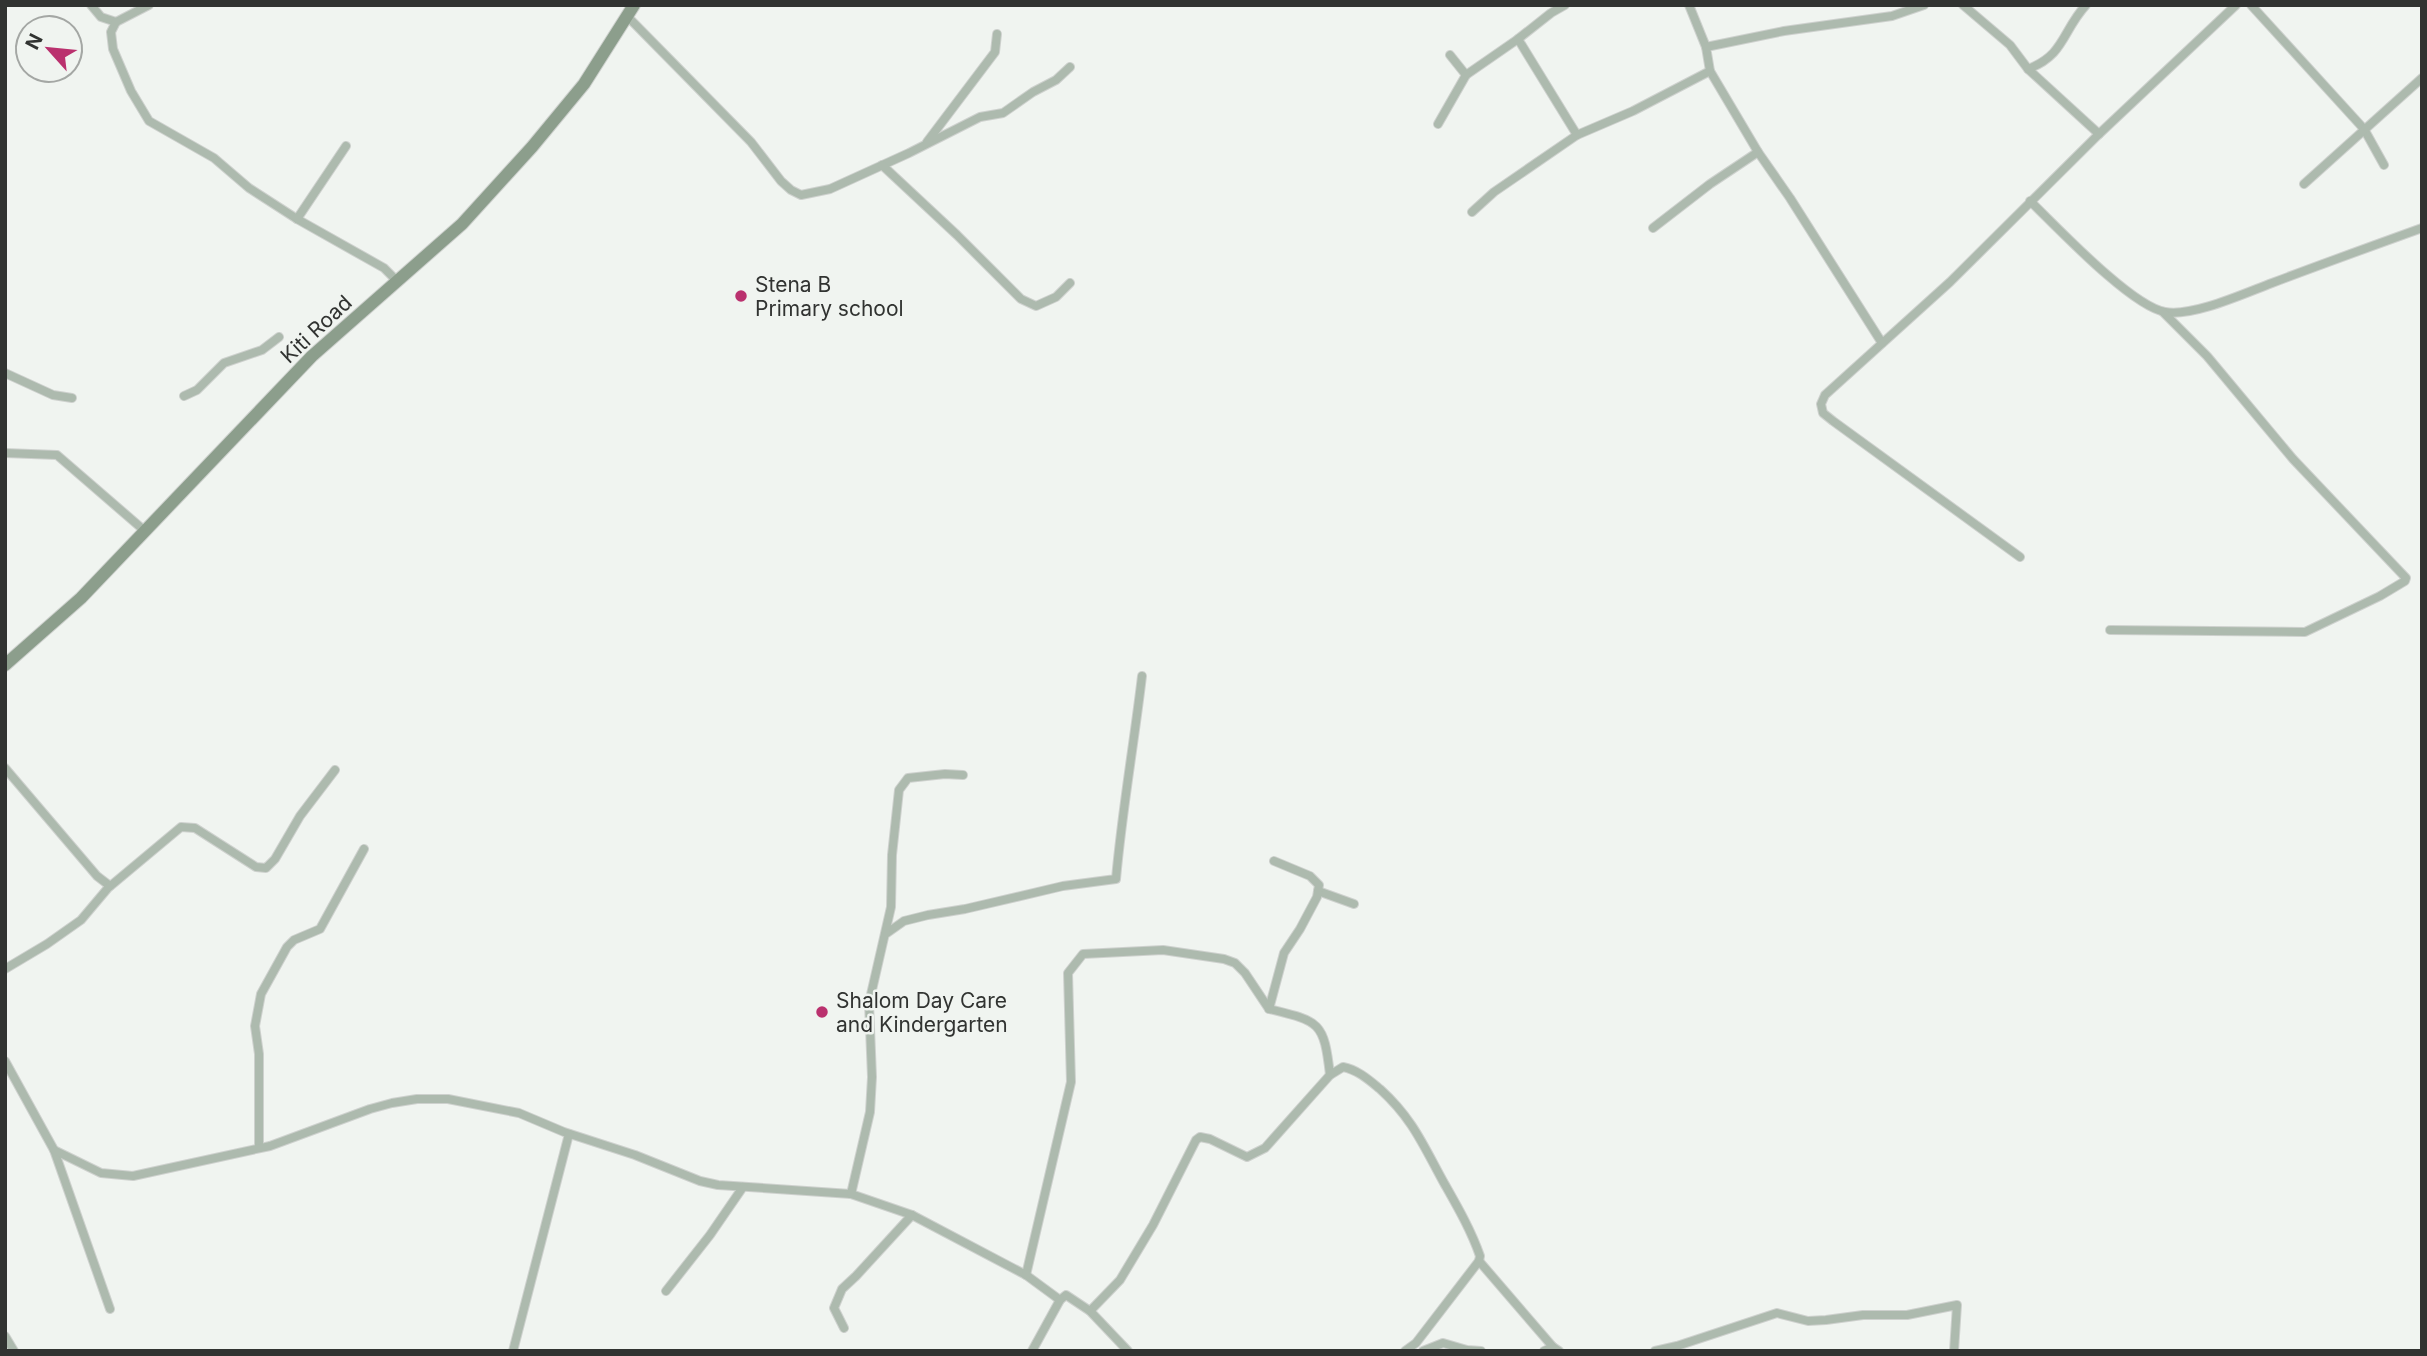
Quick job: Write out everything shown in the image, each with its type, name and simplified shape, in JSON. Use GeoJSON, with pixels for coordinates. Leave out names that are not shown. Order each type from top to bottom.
{"type":"FeatureCollection","features":[{"type":"Feature","properties":{"kind":"street"},"geometry":{"type":"LineString","coordinates":[[91,5],[101,17],[116,22]]}},
{"type":"Feature","properties":{"kind":"street"},"geometry":{"type":"LineString","coordinates":[[149,5],[116,22],[111,32],[113,49],[131,91],[149,121],[214,158],[249,188],[384,268],[396,280]]}},
{"type":"Feature","properties":{"kind":"street"},"geometry":{"type":"LineString","coordinates":[[1438,124],[1466,75],[1565,5]]}},
{"type":"Feature","properties":{"kind":"street"},"geometry":{"type":"LineString","coordinates":[[1689,5],[1706,47],[1710,71],[1758,152],[1882,343]]}},
{"type":"Feature","properties":{"kind":"street"},"geometry":{"type":"LineString","coordinates":[[1706,47],[1795,29],[1892,16],[1924,5]]}},
{"type":"Feature","properties":{"kind":"street"},"geometry":{"type":"LineString","coordinates":[[1963,5],[2010,46],[2028,69],[2099,134]]}},
{"type":"Feature","properties":{"kind":"street"},"geometry":{"type":"LineString","coordinates":[[2028,69],[2042,64],[2057,50],[2086,5]]}},
{"type":"Feature","properties":{"kind":"street"},"geometry":{"type":"LineString","coordinates":[[2020,557],[1824,413],[1821,404],[1825,395],[1950,282],[2099,134],[2236,5]]}},
{"type":"Feature","properties":{"kind":"street"},"geometry":{"type":"LineString","coordinates":[[2251,5],[2364,129],[2384,165]]}},
{"type":"Feature","properties":{"kind":"street"},"geometry":{"type":"LineString","coordinates":[[630,11],[751,142],[790,190],[801,195],[821,191],[882,165],[979,117],[1003,113],[1055,80],[1069,67]]}},
{"type":"Feature","properties":{"kind":"street","name":"Kiti Road"},"geometry":{"type":"LineString","coordinates":[[5,665],[81,598],[312,356],[462,224],[532,148],[584,83],[630,11]]}},
{"type":"Feature","properties":{"kind":"street"},"geometry":{"type":"LineString","coordinates":[[925,145],[995,52],[996,34]]}},
{"type":"Feature","properties":{"kind":"street"},"geometry":{"type":"LineString","coordinates":[[1518,39],[1577,135]]}},
{"type":"Feature","properties":{"kind":"street"},"geometry":{"type":"LineString","coordinates":[[1450,55],[1466,75]]}},
{"type":"Feature","properties":{"kind":"street"},"geometry":{"type":"LineString","coordinates":[[1472,212],[1494,192],[1577,135],[1633,111],[1710,71]]}},
{"type":"Feature","properties":{"kind":"street"},"geometry":{"type":"LineString","coordinates":[[2304,184],[2422,78]]}},
{"type":"Feature","properties":{"kind":"street"},"geometry":{"type":"LineString","coordinates":[[298,219],[346,146]]}},
{"type":"Feature","properties":{"kind":"street"},"geometry":{"type":"LineString","coordinates":[[1653,228],[1710,184],[1758,152]]}},
{"type":"Feature","properties":{"kind":"street"},"geometry":{"type":"LineString","coordinates":[[882,165],[909,188],[1021,299],[1036,306],[1056,297],[1070,283]]}},
{"type":"Feature","properties":{"kind":"street"},"geometry":{"type":"LineString","coordinates":[[2030,201],[2111,279],[2137,298],[2163,312],[2207,356],[2293,459],[2406,580],[2380,596],[2305,632],[2110,630]]}},
{"type":"Feature","properties":{"kind":"street"},"geometry":{"type":"LineString","coordinates":[[2163,312],[2183,312],[2220,302],[2422,228]]}},
{"type":"Feature","properties":{"kind":"street"},"geometry":{"type":"LineString","coordinates":[[184,396],[197,390],[224,363],[262,350],[279,337]]}},
{"type":"Feature","properties":{"kind":"street"},"geometry":{"type":"LineString","coordinates":[[5,373],[53,395],[72,398]]}},
{"type":"Feature","properties":{"kind":"street"},"geometry":{"type":"LineString","coordinates":[[5,453],[57,455],[146,532]]}},
{"type":"Feature","properties":{"kind":"street"},"geometry":{"type":"LineString","coordinates":[[887,933],[904,921],[928,915],[1063,886],[1116,879],[1124,798],[1135,740],[1142,676]]}},
{"type":"Feature","properties":{"kind":"street"},"geometry":{"type":"LineString","coordinates":[[5,768],[97,876],[110,886]]}},
{"type":"Feature","properties":{"kind":"street"},"geometry":{"type":"LineString","coordinates":[[5,969],[81,920],[110,886],[185,826],[195,828],[256,867],[266,868],[275,859],[300,816],[335,769]]}},
{"type":"Feature","properties":{"kind":"street"},"geometry":{"type":"LineString","coordinates":[[851,1194],[870,1112],[872,1077],[869,1003],[891,907],[892,855],[899,790],[908,778],[963,775]]}},
{"type":"Feature","properties":{"kind":"street"},"geometry":{"type":"LineString","coordinates":[[259,1148],[259,1054],[255,1026],[261,993],[287,947],[294,940],[320,929],[364,849]]}},
{"type":"Feature","properties":{"kind":"street"},"geometry":{"type":"LineString","coordinates":[[1269,1009],[1284,953],[1300,929],[1319,885],[1310,876],[1274,861]]}},
{"type":"Feature","properties":{"kind":"street"},"geometry":{"type":"LineString","coordinates":[[1318,891],[1354,904]]}},
{"type":"Feature","properties":{"kind":"street"},"geometry":{"type":"LineString","coordinates":[[1026,1276],[1071,1082],[1068,973],[1074,962],[1083,954],[1163,950],[1236,963],[1269,1009],[1302,1017],[1317,1024],[1326,1042],[1331,1076]]}},
{"type":"Feature","properties":{"kind":"street"},"geometry":{"type":"LineString","coordinates":[[5,1061],[54,1150],[110,1309]]}},
{"type":"Feature","properties":{"kind":"street"},"geometry":{"type":"LineString","coordinates":[[1090,1311],[1120,1280],[1158,1216],[1196,1140],[1200,1137],[1210,1139],[1241,1155],[1252,1156],[1265,1148],[1331,1076],[1343,1067],[1369,1079],[1400,1107],[1418,1132],[1479,1253],[1479,1261],[1416,1343],[1405,1351]]}},
{"type":"Feature","properties":{"kind":"street"},"geometry":{"type":"LineString","coordinates":[[54,1150],[101,1173],[133,1176],[259,1148],[370,1109],[417,1099],[448,1099],[519,1113],[569,1134],[635,1154],[700,1181],[718,1185],[851,1194],[912,1214],[1026,1276],[1060,1300]]}},
{"type":"Feature","properties":{"kind":"street"},"geometry":{"type":"LineString","coordinates":[[513,1351],[569,1134]]}},
{"type":"Feature","properties":{"kind":"street"},"geometry":{"type":"LineString","coordinates":[[666,1291],[743,1187]]}},
{"type":"Feature","properties":{"kind":"street"},"geometry":{"type":"LineString","coordinates":[[844,1328],[834,1308],[836,1298],[912,1214]]}},
{"type":"Feature","properties":{"kind":"street"},"geometry":{"type":"LineString","coordinates":[[1479,1261],[1552,1350]]}},
{"type":"Feature","properties":{"kind":"street"},"geometry":{"type":"LineString","coordinates":[[1032,1351],[1060,1300],[1066,1295],[1090,1311],[1128,1351]]}},
{"type":"Feature","properties":{"kind":"street"},"geometry":{"type":"LineString","coordinates":[[1655,1351],[1777,1313],[1808,1321],[1826,1321],[1863,1315],[1907,1315],[1957,1305],[1954,1351]]}},
{"type":"Feature","properties":{"kind":"street"},"geometry":{"type":"LineString","coordinates":[[5,1336],[14,1351]]}},
{"type":"Feature","properties":{"kind":"street"},"geometry":{"type":"LineString","coordinates":[[1423,1351],[1443,1343],[1481,1351]]}},
{"type":"Feature","properties":{"kind":"place","name":"Stena B Primary school"},"geometry":{"type":"Point","coordinates":[741,296]}},
{"type":"Feature","properties":{"kind":"place","name":"Shalom Day Care and Kindergarten"},"geometry":{"type":"Point","coordinates":[822,1012]}}]}
